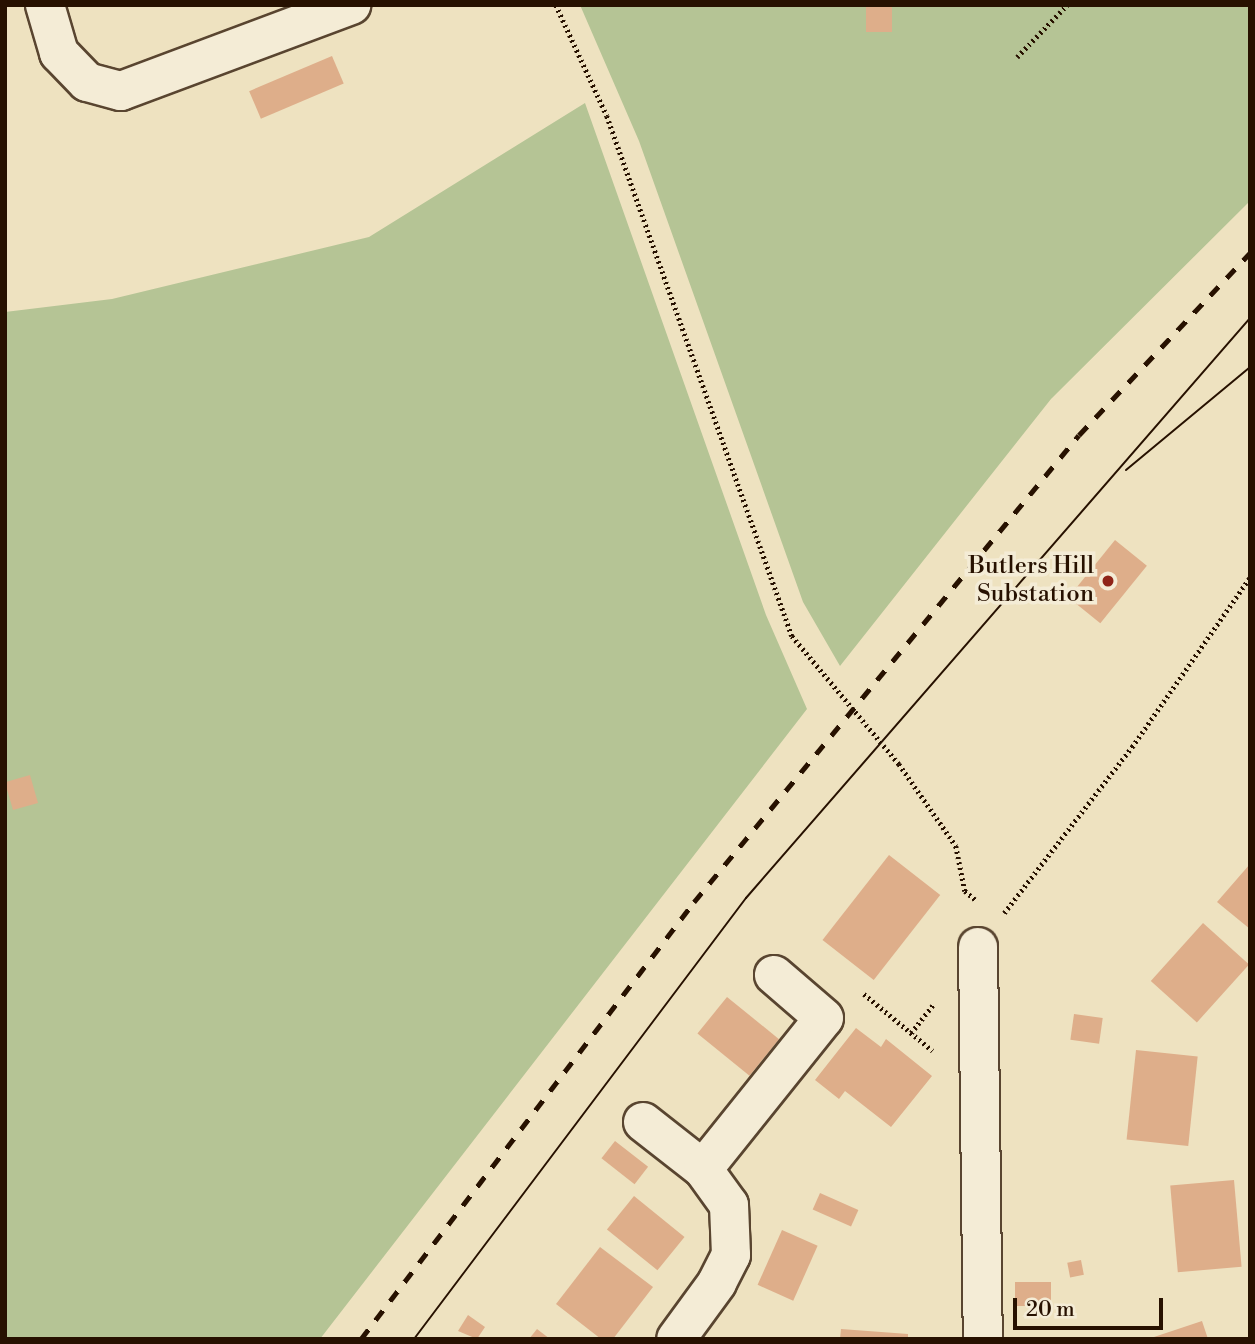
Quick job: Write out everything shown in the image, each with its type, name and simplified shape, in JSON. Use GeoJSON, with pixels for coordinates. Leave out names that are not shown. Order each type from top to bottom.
{"type":"FeatureCollection","features":[{"type":"Feature","properties":{"kind":"street"},"geometry":{"type":"LineString","coordinates":[[45,5],[59,54],[87,82],[121,91],[351,5]]}},
{"type":"Feature","properties":{"kind":"street"},"geometry":{"type":"LineString","coordinates":[[978,947],[983,1339]]}},
{"type":"Feature","properties":{"kind":"street"},"geometry":{"type":"LineString","coordinates":[[703,1169],[824,1018],[775,975]]}},
{"type":"Feature","properties":{"kind":"street"},"geometry":{"type":"LineString","coordinates":[[643,1122],[703,1169],[729,1205],[730,1255],[717,1283],[676,1339]]}},
{"type":"Feature","properties":{"kind":"path"},"geometry":{"type":"LineString","coordinates":[[556,5],[607,116],[792,635],[899,764],[947,832],[956,846],[965,891]]}},
{"type":"Feature","properties":{"kind":"path"},"geometry":{"type":"LineString","coordinates":[[1017,57],[1067,5]]}},
{"type":"Feature","properties":{"kind":"path"},"geometry":{"type":"LineString","coordinates":[[978,947],[1132,747],[1250,577]]}},
{"type":"Feature","properties":{"kind":"path"},"geometry":{"type":"LineString","coordinates":[[824,1018],[863,993],[979,1090]]}},
{"type":"Feature","properties":{"kind":"green space"},"geometry":{"type":"Polygon","coordinates":[[[580,5],[1250,5],[1250,201],[1051,399],[840,666],[803,602],[639,141],[580,5]]]}},
{"type":"Feature","properties":{"kind":"green space"},"geometry":{"type":"Polygon","coordinates":[[[585,103],[766,615],[807,709],[320,1339],[5,1339],[5,312],[112,299],[369,237],[585,103]]]}},
{"type":"Feature","properties":{"kind":"building"},"geometry":{"type":"Polygon","coordinates":[[[866,5],[892,5],[892,32],[866,32],[866,5]]]}},
{"type":"Feature","properties":{"kind":"building"},"geometry":{"type":"Polygon","coordinates":[[[332,56],[344,84],[261,119],[249,91],[332,56]]]}},
{"type":"Feature","properties":{"kind":"building","name":"Butlers Hill Substation"},"geometry":{"type":"Polygon","coordinates":[[[1115,540],[1147,566],[1100,623],[1068,598],[1115,540]]]}},
{"type":"Feature","properties":{"kind":"building"},"geometry":{"type":"Polygon","coordinates":[[[30,775],[38,803],[13,810],[5,782],[30,775]]]}},
{"type":"Feature","properties":{"kind":"building"},"geometry":{"type":"Polygon","coordinates":[[[889,855],[940,895],[874,980],[823,940],[889,855]]]}},
{"type":"Feature","properties":{"kind":"building"},"geometry":{"type":"Polygon","coordinates":[[[1250,864],[1250,929],[1217,902],[1250,864]]]}},
{"type":"Feature","properties":{"kind":"building"},"geometry":{"type":"Polygon","coordinates":[[[1203,923],[1249,964],[1197,1022],[1151,981],[1203,923]]]}},
{"type":"Feature","properties":{"kind":"building"},"geometry":{"type":"Polygon","coordinates":[[[727,997],[779,1039],[749,1076],[697,1034],[727,997]]]}},
{"type":"Feature","properties":{"kind":"building"},"geometry":{"type":"Polygon","coordinates":[[[1074,1014],[1103,1018],[1099,1044],[1070,1040],[1074,1014]]]}},
{"type":"Feature","properties":{"kind":"building"},"geometry":{"type":"Polygon","coordinates":[[[856,1028],[881,1047],[886,1039],[932,1076],[891,1127],[845,1091],[839,1099],[815,1080],[856,1028]]]}},
{"type":"Feature","properties":{"kind":"building"},"geometry":{"type":"Polygon","coordinates":[[[1136,1050],[1198,1056],[1188,1146],[1127,1140],[1136,1050]]]}},
{"type":"Feature","properties":{"kind":"building"},"geometry":{"type":"Polygon","coordinates":[[[615,1141],[648,1167],[635,1184],[601,1158],[615,1141]]]}},
{"type":"Feature","properties":{"kind":"building"},"geometry":{"type":"Polygon","coordinates":[[[1234,1180],[1242,1267],[1178,1272],[1170,1186],[1234,1180]]]}},
{"type":"Feature","properties":{"kind":"building"},"geometry":{"type":"Polygon","coordinates":[[[820,1193],[858,1210],[851,1227],[813,1209],[820,1193]]]}},
{"type":"Feature","properties":{"kind":"building"},"geometry":{"type":"Polygon","coordinates":[[[634,1196],[685,1237],[657,1270],[607,1229],[634,1196]]]}},
{"type":"Feature","properties":{"kind":"building"},"geometry":{"type":"Polygon","coordinates":[[[782,1230],[818,1246],[793,1301],[758,1285],[782,1230]]]}},
{"type":"Feature","properties":{"kind":"building"},"geometry":{"type":"Polygon","coordinates":[[[600,1247],[653,1287],[613,1339],[601,1339],[556,1304],[600,1247]]]}},
{"type":"Feature","properties":{"kind":"building"},"geometry":{"type":"Polygon","coordinates":[[[1081,1260],[1084,1275],[1070,1277],[1067,1263],[1081,1260]]]}},
{"type":"Feature","properties":{"kind":"building"},"geometry":{"type":"Polygon","coordinates":[[[1015,1282],[1051,1282],[1051,1306],[1015,1306],[1015,1282]]]}},
{"type":"Feature","properties":{"kind":"building"},"geometry":{"type":"Polygon","coordinates":[[[468,1315],[485,1327],[477,1339],[458,1331],[468,1315]]]}},
{"type":"Feature","properties":{"kind":"building"},"geometry":{"type":"Polygon","coordinates":[[[1202,1321],[1208,1339],[1151,1339],[1151,1338],[1202,1321]]]}},
{"type":"Feature","properties":{"kind":"building"},"geometry":{"type":"Polygon","coordinates":[[[537,1329],[550,1339],[529,1339],[537,1329]]]}},
{"type":"Feature","properties":{"kind":"building"},"geometry":{"type":"Polygon","coordinates":[[[841,1329],[908,1334],[908,1339],[840,1339],[841,1329]]]}},
{"type":"Feature","properties":{"kind":"tram line"},"geometry":{"type":"LineString","coordinates":[[414,1339],[746,898],[1250,318]]}},
{"type":"Feature","properties":{"kind":"tram line"},"geometry":{"type":"LineString","coordinates":[[1126,470],[1250,367]]}},
{"type":"Feature","properties":{"kind":"railway"},"geometry":{"type":"LineString","coordinates":[[361,1339],[694,902],[1079,435],[1250,253]]}},
{"type":"Feature","properties":{"kind":"place","name":"Butlers Hill Substation"},"geometry":{"type":"Point","coordinates":[1108,581]}}]}
